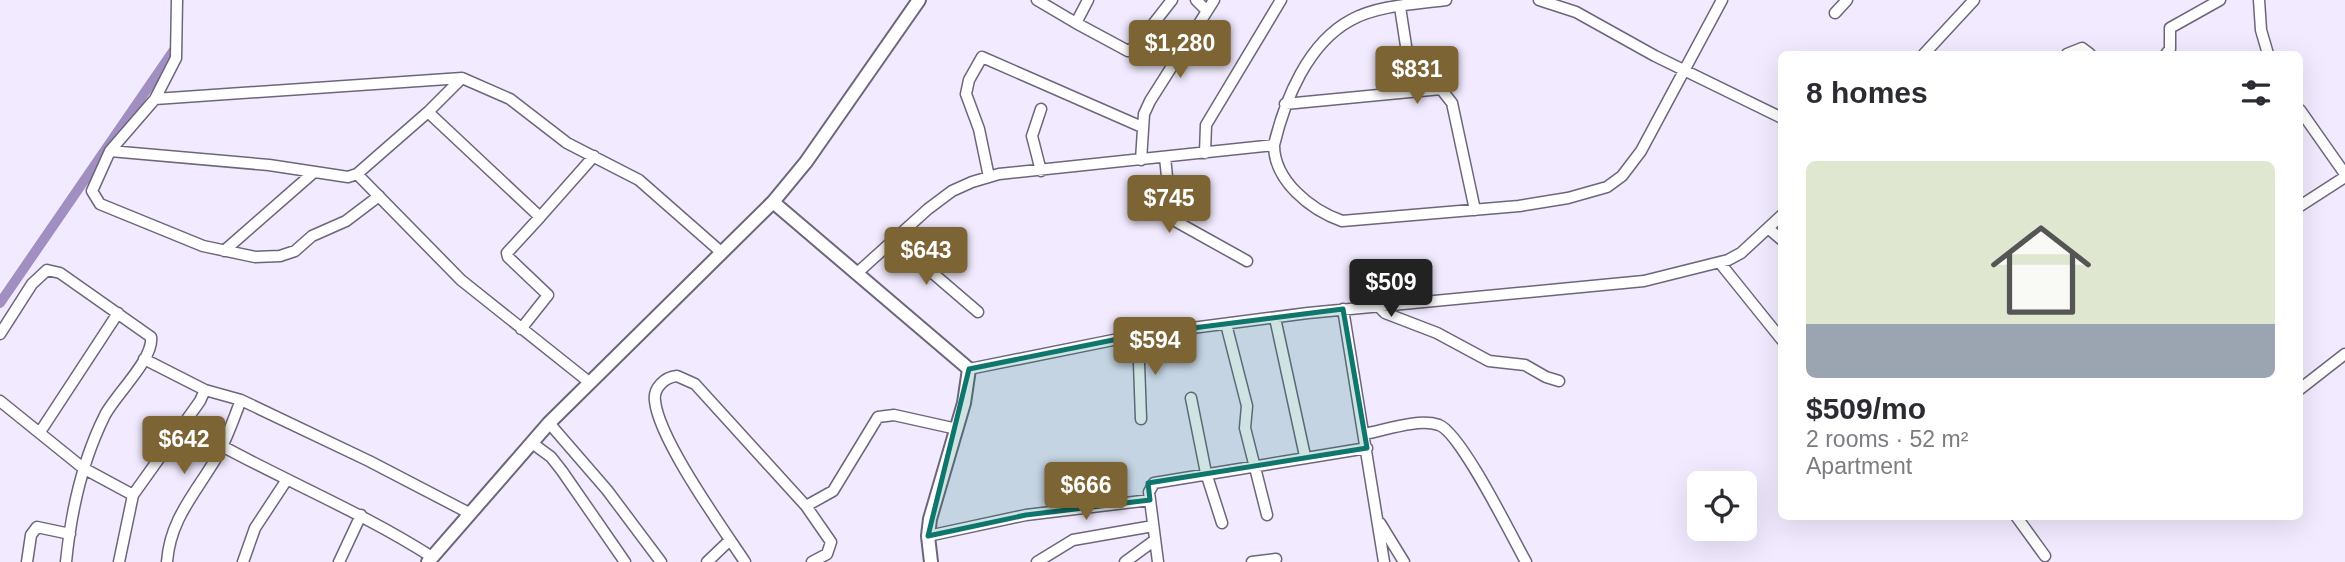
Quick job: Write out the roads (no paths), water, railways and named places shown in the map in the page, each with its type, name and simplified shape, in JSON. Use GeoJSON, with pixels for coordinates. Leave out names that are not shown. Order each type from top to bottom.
{"type":"FeatureCollection","features":[{"type":"Feature","properties":{"kind":"main road"},"geometry":{"type":"LineString","coordinates":[[430,559],[549,423],[773,202],[806,162],[919,0]]}},
{"type":"Feature","properties":{"kind":"main road"},"geometry":{"type":"LineString","coordinates":[[773,202],[969,369],[957,429],[939,487],[928,536],[931,562]]}},
{"type":"Feature","properties":{"kind":"street"},"geometry":{"type":"LineString","coordinates":[[177,0],[176,58],[155,99],[110,150],[92,191],[100,204],[203,246],[255,257],[287,254],[312,236],[346,221],[379,196]]}},
{"type":"Feature","properties":{"kind":"street"},"geometry":{"type":"LineString","coordinates":[[1037,0],[1128,51],[1136,46],[1172,0]]}},
{"type":"Feature","properties":{"kind":"street"},"geometry":{"type":"LineString","coordinates":[[1076,23],[1088,0]]}},
{"type":"Feature","properties":{"kind":"street"},"geometry":{"type":"LineString","coordinates":[[1196,0],[1207,11]]}},
{"type":"Feature","properties":{"kind":"street"},"geometry":{"type":"LineString","coordinates":[[1141,160],[1142,127],[1150,101],[1214,0]]}},
{"type":"Feature","properties":{"kind":"street"},"geometry":{"type":"LineString","coordinates":[[1446,0],[1353,18],[1334,32],[1299,78],[1285,104],[1274,145],[1277,164],[1304,200],[1321,213],[1342,221],[1475,210],[1567,198],[1607,187],[1622,176],[1641,151],[1722,0]]}},
{"type":"Feature","properties":{"kind":"street"},"geometry":{"type":"LineString","coordinates":[[1539,0],[1576,12],[1685,71],[1778,116]]}},
{"type":"Feature","properties":{"kind":"street"},"geometry":{"type":"LineString","coordinates":[[1573,0],[1576,12]]}},
{"type":"Feature","properties":{"kind":"street"},"geometry":{"type":"LineString","coordinates":[[1835,13],[1847,0]]}},
{"type":"Feature","properties":{"kind":"street"},"geometry":{"type":"LineString","coordinates":[[1927,51],[1975,0]]}},
{"type":"Feature","properties":{"kind":"street"},"geometry":{"type":"LineString","coordinates":[[2168,51],[2170,28],[2220,0]]}},
{"type":"Feature","properties":{"kind":"street"},"geometry":{"type":"LineString","coordinates":[[2259,0],[2261,30],[2268,51]]}},
{"type":"Feature","properties":{"kind":"street"},"geometry":{"type":"LineString","coordinates":[[1205,153],[1206,125],[1278,1]]}},
{"type":"Feature","properties":{"kind":"street"},"geometry":{"type":"LineString","coordinates":[[1399,7],[1413,91]]}},
{"type":"Feature","properties":{"kind":"street"},"geometry":{"type":"LineString","coordinates":[[989,177],[979,129],[966,94],[969,80],[982,57],[1142,127]]}},
{"type":"Feature","properties":{"kind":"street"},"geometry":{"type":"LineString","coordinates":[[155,99],[462,78],[510,99],[567,143],[639,180],[721,252]]}},
{"type":"Feature","properties":{"kind":"street"},"geometry":{"type":"LineString","coordinates":[[110,150],[257,163],[348,177],[357,174],[428,112],[462,78]]}},
{"type":"Feature","properties":{"kind":"street"},"geometry":{"type":"LineString","coordinates":[[1285,104],[1441,89],[1450,96],[1475,210]]}},
{"type":"Feature","properties":{"kind":"street"},"geometry":{"type":"LineString","coordinates":[[1041,109],[1032,136],[1041,171]]}},
{"type":"Feature","properties":{"kind":"street"},"geometry":{"type":"LineString","coordinates":[[428,112],[540,217]]}},
{"type":"Feature","properties":{"kind":"street"},"geometry":{"type":"LineString","coordinates":[[2303,114],[2345,175],[2303,204]]}},
{"type":"Feature","properties":{"kind":"street"},"geometry":{"type":"LineString","coordinates":[[856,274],[952,191],[989,177],[1274,145]]}},
{"type":"Feature","properties":{"kind":"street"},"geometry":{"type":"LineString","coordinates":[[521,329],[548,295],[507,253],[594,156]]}},
{"type":"Feature","properties":{"kind":"street"},"geometry":{"type":"LineString","coordinates":[[1164,157],[1170,207],[1177,222],[1247,261]]}},
{"type":"Feature","properties":{"kind":"street"},"geometry":{"type":"LineString","coordinates":[[224,251],[313,173]]}},
{"type":"Feature","properties":{"kind":"street"},"geometry":{"type":"LineString","coordinates":[[357,174],[461,280],[589,382]]}},
{"type":"Feature","properties":{"kind":"street"},"geometry":{"type":"LineString","coordinates":[[969,369],[1138,335],[1377,305],[1644,281],[1720,263],[1741,254],[1778,219]]}},
{"type":"Feature","properties":{"kind":"street"},"geometry":{"type":"LineString","coordinates":[[1769,229],[1778,237]]}},
{"type":"Feature","properties":{"kind":"street"},"geometry":{"type":"LineString","coordinates":[[894,239],[978,312]]}},
{"type":"Feature","properties":{"kind":"street"},"geometry":{"type":"LineString","coordinates":[[1720,263],[1778,335]]}},
{"type":"Feature","properties":{"kind":"street"},"geometry":{"type":"LineString","coordinates":[[0,334],[32,284],[47,270],[60,273],[151,337],[152,344],[144,359],[106,414],[83,468],[66,562]]}},
{"type":"Feature","properties":{"kind":"street"},"geometry":{"type":"LineString","coordinates":[[1377,305],[1385,313],[1437,333],[1489,361],[1525,365],[1559,381]]}},
{"type":"Feature","properties":{"kind":"street"},"geometry":{"type":"LineString","coordinates":[[1343,309],[1384,562]]}},
{"type":"Feature","properties":{"kind":"street"},"geometry":{"type":"LineString","coordinates":[[40,432],[118,313]]}},
{"type":"Feature","properties":{"kind":"street"},"geometry":{"type":"LineString","coordinates":[[1275,318],[1306,456]]}},
{"type":"Feature","properties":{"kind":"street"},"geometry":{"type":"LineString","coordinates":[[1226,324],[1247,406],[1245,428],[1267,515]]}},
{"type":"Feature","properties":{"kind":"street"},"geometry":{"type":"LineString","coordinates":[[1138,335],[1141,419]]}},
{"type":"Feature","properties":{"kind":"street"},"geometry":{"type":"LineString","coordinates":[[2303,387],[2345,354]]}},
{"type":"Feature","properties":{"kind":"street"},"geometry":{"type":"LineString","coordinates":[[144,359],[205,390],[241,400],[369,461],[469,513]]}},
{"type":"Feature","properties":{"kind":"street"},"geometry":{"type":"LineString","coordinates":[[745,562],[666,433],[656,407],[656,389],[671,376],[684,377],[695,384],[806,506],[831,542],[827,554],[812,562]]}},
{"type":"Feature","properties":{"kind":"street"},"geometry":{"type":"LineString","coordinates":[[118,562],[133,495],[205,390]]}},
{"type":"Feature","properties":{"kind":"street"},"geometry":{"type":"LineString","coordinates":[[1191,398],[1206,473],[1222,523]]}},
{"type":"Feature","properties":{"kind":"street"},"geometry":{"type":"LineString","coordinates":[[167,562],[172,533],[181,508],[222,446],[241,400]]}},
{"type":"Feature","properties":{"kind":"street"},"geometry":{"type":"LineString","coordinates":[[0,401],[83,468],[133,495]]}},
{"type":"Feature","properties":{"kind":"street"},"geometry":{"type":"LineString","coordinates":[[806,506],[833,491],[878,417],[894,415],[957,429]]}},
{"type":"Feature","properties":{"kind":"street"},"geometry":{"type":"LineString","coordinates":[[549,423],[607,490],[661,562]]}},
{"type":"Feature","properties":{"kind":"street"},"geometry":{"type":"LineString","coordinates":[[1364,434],[1426,423],[1447,429],[1461,447],[1526,562]]}},
{"type":"Feature","properties":{"kind":"street"},"geometry":{"type":"LineString","coordinates":[[532,443],[551,457],[562,471],[625,562]]}},
{"type":"Feature","properties":{"kind":"street"},"geometry":{"type":"LineString","coordinates":[[222,446],[286,481],[360,515],[430,559]]}},
{"type":"Feature","properties":{"kind":"street"},"geometry":{"type":"LineString","coordinates":[[1158,562],[1150,500],[1150,487],[1154,483],[1367,448]]}},
{"type":"Feature","properties":{"kind":"street"},"geometry":{"type":"LineString","coordinates":[[243,562],[256,527],[286,481]]}},
{"type":"Feature","properties":{"kind":"street"},"geometry":{"type":"LineString","coordinates":[[928,536],[1026,515],[1150,500]]}},
{"type":"Feature","properties":{"kind":"street"},"geometry":{"type":"LineString","coordinates":[[339,562],[360,515]]}},
{"type":"Feature","properties":{"kind":"street"},"geometry":{"type":"LineString","coordinates":[[1378,519],[1404,562]]}},
{"type":"Feature","properties":{"kind":"street"},"geometry":{"type":"LineString","coordinates":[[2020,520],[2045,556]]}},
{"type":"Feature","properties":{"kind":"street"},"geometry":{"type":"LineString","coordinates":[[1037,562],[1073,540],[1153,526]]}},
{"type":"Feature","properties":{"kind":"street"},"geometry":{"type":"LineString","coordinates":[[27,562],[31,535],[37,527],[70,534]]}},
{"type":"Feature","properties":{"kind":"street"},"geometry":{"type":"LineString","coordinates":[[707,562],[730,540]]}},
{"type":"Feature","properties":{"kind":"street"},"geometry":{"type":"LineString","coordinates":[[1125,562],[1155,540]]}},
{"type":"Feature","properties":{"kind":"street"},"geometry":{"type":"LineString","coordinates":[[1252,562],[1276,559]]}},
{"type":"Feature","properties":{"kind":"waterway"},"geometry":{"type":"LineString","coordinates":[[0,303],[176,47],[175,41]]}}]}
